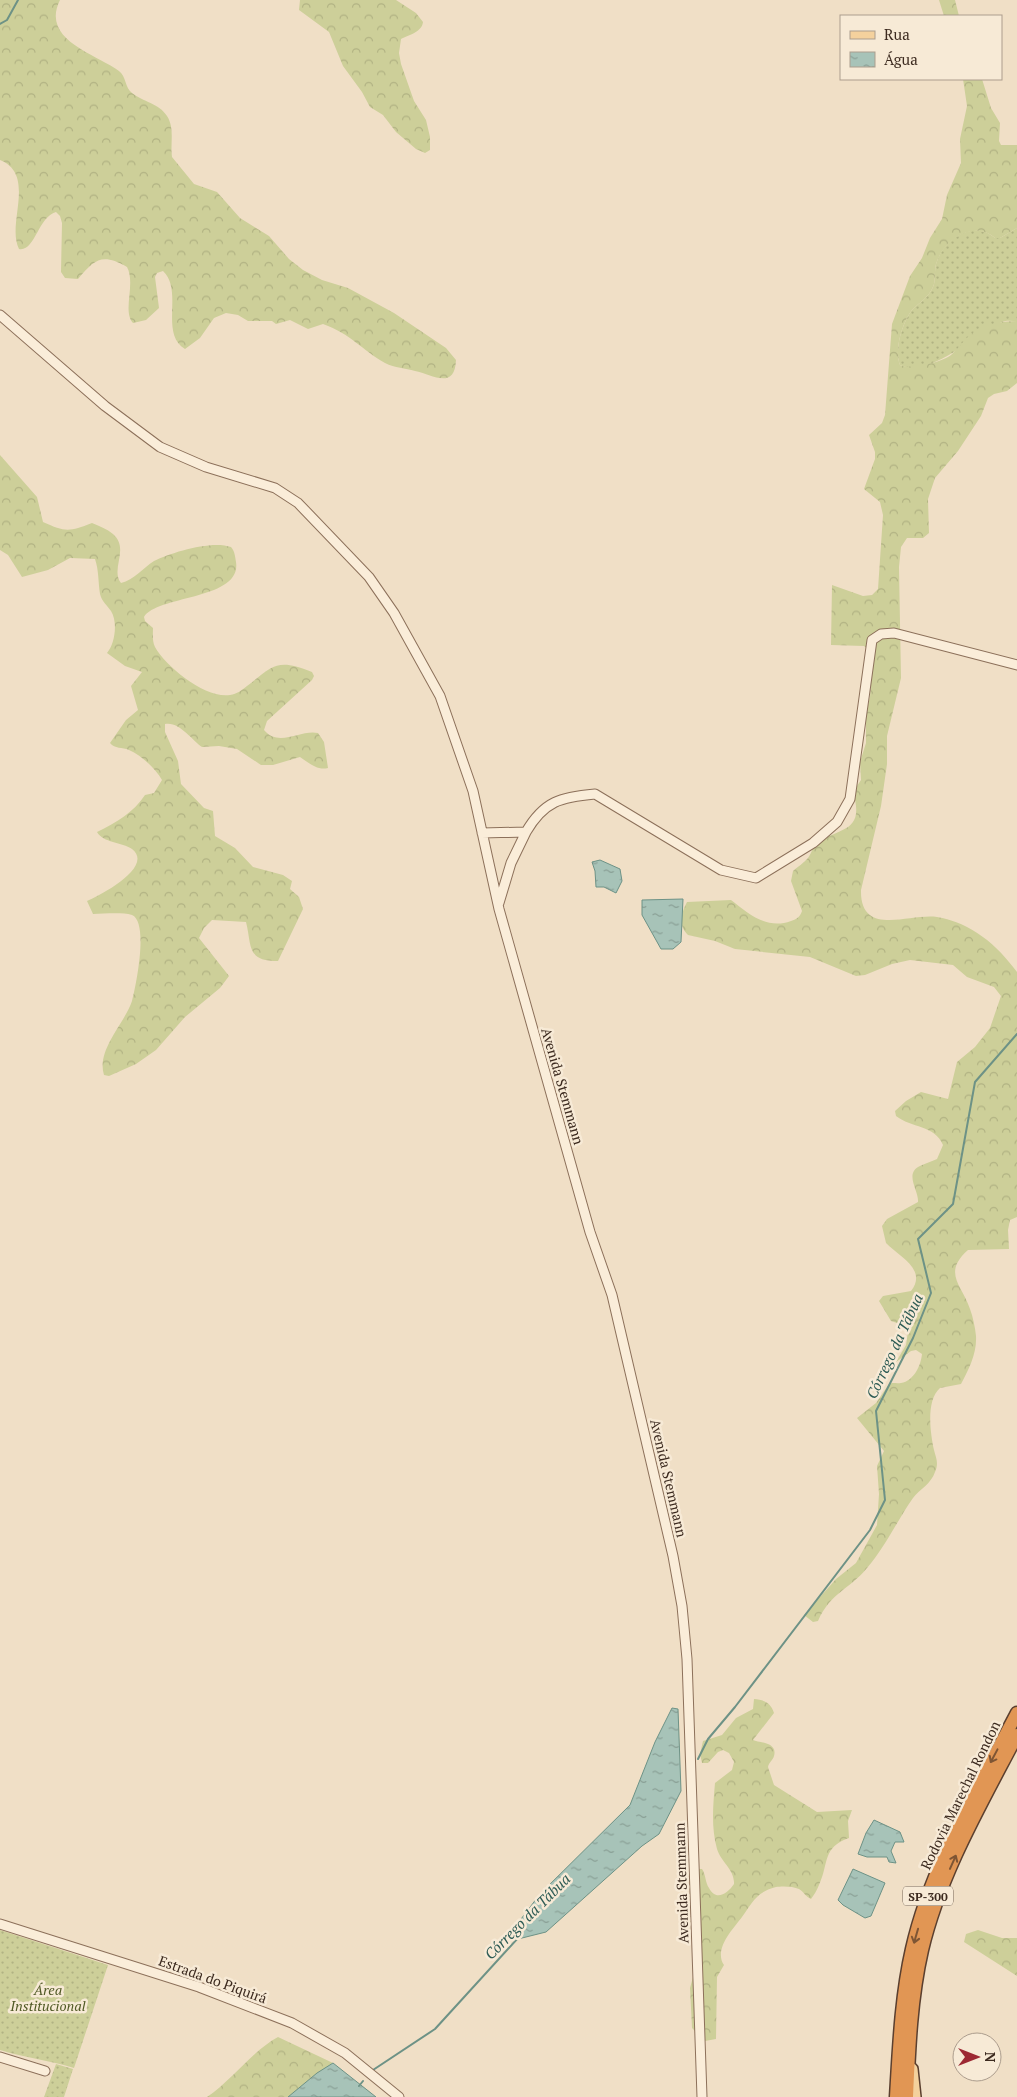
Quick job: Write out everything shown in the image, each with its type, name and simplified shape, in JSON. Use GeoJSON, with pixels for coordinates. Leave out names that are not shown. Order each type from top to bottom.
{"type":"FeatureCollection","features":[{"type":"Feature","properties":{"kind":"highway","name":"Rodovia Marechal Rondon"},"geometry":{"type":"LineString","coordinates":[[907,2097],[904,1990],[912,1948],[925,1904],[964,1815],[1017,1712]]}},
{"type":"Feature","properties":{"kind":"highway","name":"Rodovia Marechal Rondon"},"geometry":{"type":"LineString","coordinates":[[896,2097],[922,1950],[934,1907],[952,1863],[1017,1735]]}},
{"type":"Feature","properties":{"kind":"main road"},"geometry":{"type":"LineString","coordinates":[[891,2097],[905,2041]]}},
{"type":"Feature","properties":{"kind":"main road"},"geometry":{"type":"LineString","coordinates":[[905,2041],[915,2097]]}},
{"type":"Feature","properties":{"kind":"street","name":"Avenida Stemmann"},"geometry":{"type":"LineString","coordinates":[[0,315],[104,406],[160,447],[206,467],[275,488],[298,503],[344,549],[369,578],[394,613],[440,696],[473,791],[498,906],[590,1232],[612,1294],[673,1556],[682,1606],[688,1659],[702,2097]]}},
{"type":"Feature","properties":{"kind":"street"},"geometry":{"type":"LineString","coordinates":[[498,906],[511,863],[536,816],[553,802],[570,796],[595,794],[721,870],[756,878],[813,843],[837,822],[850,799],[872,640],[881,634],[894,633],[1017,665]]}},
{"type":"Feature","properties":{"kind":"street"},"geometry":{"type":"LineString","coordinates":[[482,833],[526,832]]}},
{"type":"Feature","properties":{"kind":"street","name":"Estrada do Piquirá"},"geometry":{"type":"LineString","coordinates":[[0,1924],[199,1987],[292,2022],[345,2053],[399,2097]]}},
{"type":"Feature","properties":{"kind":"street"},"geometry":{"type":"LineString","coordinates":[[0,2057],[45,2071]]}},
{"type":"Feature","properties":{"kind":"green space"},"geometry":{"type":"Polygon","coordinates":[[[0,0],[60,0],[56,14],[58,26],[64,36],[85,52],[119,71],[132,93],[160,108],[167,116],[172,131],[172,157],[194,184],[217,192],[240,218],[269,236],[289,259],[303,270],[322,280],[348,288],[394,313],[446,348],[456,360],[455,369],[451,375],[447,378],[441,378],[389,365],[341,332],[323,324],[308,329],[290,320],[276,324],[272,321],[248,321],[238,315],[226,313],[214,318],[200,338],[185,349],[177,342],[174,333],[172,323],[172,289],[169,279],[163,271],[157,273],[155,277],[159,308],[146,320],[133,323],[129,312],[130,281],[127,267],[105,259],[94,263],[78,279],[65,278],[61,272],[62,223],[60,216],[56,212],[45,220],[29,245],[19,249],[16,239],[19,188],[17,177],[11,167],[0,160],[0,0]]]}},
{"type":"Feature","properties":{"kind":"green space"},"geometry":{"type":"Polygon","coordinates":[[[300,0],[396,0],[416,13],[423,22],[422,25],[415,33],[401,39],[399,53],[414,101],[426,120],[430,137],[430,150],[425,153],[416,149],[396,132],[383,115],[370,107],[362,92],[343,66],[329,32],[299,10],[300,0]]]}},
{"type":"Feature","properties":{"kind":"green space"},"geometry":{"type":"Polygon","coordinates":[[[939,0],[955,0],[959,15],[944,15],[939,0]]]}},
{"type":"Feature","properties":{"kind":"green space"},"geometry":{"type":"Polygon","coordinates":[[[963,80],[982,80],[991,108],[1000,123],[999,141],[1001,145],[1017,145],[1017,228],[1000,238],[995,238],[987,233],[978,231],[969,232],[952,240],[945,247],[936,264],[934,285],[931,291],[912,310],[905,322],[900,337],[898,359],[900,365],[911,367],[934,363],[947,358],[970,335],[980,329],[998,323],[1017,321],[1017,383],[1007,391],[994,394],[988,398],[981,416],[958,451],[935,478],[928,499],[929,533],[923,538],[907,538],[901,547],[899,567],[901,678],[887,736],[887,764],[881,806],[861,890],[863,905],[869,914],[877,919],[937,917],[961,924],[992,944],[1017,972],[1017,1217],[1010,1220],[1008,1230],[1009,1249],[968,1250],[960,1258],[956,1266],[956,1279],[971,1312],[976,1342],[972,1361],[961,1384],[940,1388],[933,1400],[930,1426],[937,1463],[933,1476],[913,1498],[880,1551],[867,1568],[834,1597],[818,1621],[813,1622],[804,1615],[836,1579],[856,1563],[877,1525],[879,1494],[877,1466],[884,1451],[857,1418],[876,1403],[889,1384],[906,1382],[910,1379],[916,1372],[922,1354],[916,1350],[911,1351],[896,1362],[906,1345],[908,1332],[903,1325],[891,1321],[879,1301],[883,1296],[911,1291],[916,1276],[909,1264],[886,1243],[882,1226],[887,1219],[918,1202],[913,1179],[914,1170],[937,1159],[943,1145],[929,1130],[902,1120],[896,1116],[895,1111],[906,1101],[921,1092],[948,1099],[957,1062],[975,1047],[990,1028],[1001,996],[994,987],[967,977],[953,965],[910,960],[892,964],[865,975],[856,976],[810,957],[735,949],[715,941],[688,935],[683,928],[682,919],[687,902],[731,900],[752,915],[766,922],[782,923],[797,919],[802,911],[791,881],[793,871],[805,862],[816,845],[847,828],[853,823],[856,816],[853,792],[861,780],[860,762],[866,743],[866,713],[870,697],[873,653],[864,646],[831,645],[832,585],[863,596],[872,595],[878,589],[883,515],[880,502],[864,489],[875,459],[875,452],[869,435],[882,423],[885,415],[892,324],[910,276],[922,258],[930,238],[942,219],[947,195],[961,163],[960,139],[967,106],[963,80]]]}},
{"type":"Feature","properties":{"kind":"green space"},"geometry":{"type":"Polygon","coordinates":[[[1017,228],[1017,321],[1002,322],[952,353],[925,366],[912,368],[900,365],[898,352],[902,329],[908,315],[931,291],[934,285],[936,264],[945,247],[960,234],[969,231],[987,233],[995,238],[1000,238],[1017,228]]]}},
{"type":"Feature","properties":{"kind":"green space"},"geometry":{"type":"Polygon","coordinates":[[[0,455],[37,497],[43,522],[67,530],[92,523],[113,534],[120,546],[118,577],[121,583],[134,577],[154,561],[171,554],[203,546],[223,545],[231,547],[236,562],[234,574],[226,584],[197,596],[165,604],[152,610],[144,617],[145,621],[153,628],[154,645],[160,655],[188,680],[210,692],[230,695],[239,692],[276,666],[291,665],[312,672],[314,676],[312,680],[267,721],[264,730],[276,738],[311,732],[318,733],[324,742],[328,768],[316,767],[300,757],[273,765],[261,765],[237,749],[219,746],[202,747],[180,728],[175,725],[165,724],[165,732],[178,761],[181,784],[204,808],[213,811],[215,836],[235,848],[253,867],[283,875],[292,881],[290,889],[299,897],[303,909],[278,961],[260,958],[255,955],[250,945],[246,922],[212,920],[204,928],[199,938],[229,976],[220,988],[185,1017],[156,1050],[136,1064],[109,1076],[104,1075],[104,1056],[107,1046],[132,1001],[140,955],[140,929],[137,920],[132,915],[118,913],[93,914],[87,901],[123,880],[136,864],[137,856],[132,849],[108,840],[97,832],[111,825],[136,807],[145,795],[154,793],[162,780],[152,767],[138,755],[110,743],[126,720],[138,710],[131,686],[142,672],[125,666],[107,653],[114,639],[115,627],[111,611],[100,594],[95,559],[70,558],[48,570],[22,577],[8,555],[0,550],[0,455]]]}},
{"type":"Feature","properties":{"kind":"green space"},"geometry":{"type":"Polygon","coordinates":[[[754,1699],[767,1703],[774,1713],[753,1740],[773,1748],[774,1756],[768,1767],[774,1785],[817,1812],[852,1810],[848,1821],[849,1838],[834,1846],[830,1851],[819,1885],[811,1899],[794,1887],[781,1886],[769,1889],[755,1899],[730,1933],[721,1952],[721,1959],[724,1965],[717,1977],[716,2039],[705,2041],[692,2028],[690,1988],[696,1966],[695,1892],[690,1884],[691,1877],[698,1869],[702,1869],[708,1886],[715,1895],[722,1895],[734,1884],[732,1874],[717,1849],[713,1816],[715,1783],[732,1770],[734,1762],[729,1753],[723,1750],[718,1752],[708,1763],[702,1763],[700,1754],[703,1741],[722,1735],[736,1718],[753,1709],[754,1699]]]}},
{"type":"Feature","properties":{"kind":"green space","name":"Área Institucional"},"geometry":{"type":"Polygon","coordinates":[[[0,1930],[108,1965],[74,2068],[0,2050],[0,1930]]]}},
{"type":"Feature","properties":{"kind":"green space"},"geometry":{"type":"Polygon","coordinates":[[[978,1930],[1002,1938],[1017,1938],[1017,1976],[964,1942],[966,1934],[978,1930]]]}},
{"type":"Feature","properties":{"kind":"green space"},"geometry":{"type":"Polygon","coordinates":[[[278,2037],[333,2063],[288,2097],[207,2097],[259,2050],[278,2037]]]}},
{"type":"Feature","properties":{"kind":"green space"},"geometry":{"type":"Polygon","coordinates":[[[56,2064],[73,2069],[64,2097],[44,2097],[56,2064]]]}},
{"type":"Feature","properties":{"kind":"water"},"geometry":{"type":"Polygon","coordinates":[[[600,860],[620,869],[622,881],[616,893],[604,887],[596,887],[595,871],[592,862],[600,860]]]}},
{"type":"Feature","properties":{"kind":"water"},"geometry":{"type":"Polygon","coordinates":[[[683,899],[681,942],[673,949],[661,949],[642,915],[642,900],[683,899]]]}},
{"type":"Feature","properties":{"kind":"water"},"geometry":{"type":"Polygon","coordinates":[[[672,1708],[678,1709],[681,1791],[659,1834],[642,1846],[546,1932],[518,1939],[518,1923],[540,1894],[630,1805],[655,1742],[672,1708]]]}},
{"type":"Feature","properties":{"kind":"water"},"geometry":{"type":"Polygon","coordinates":[[[874,1820],[900,1832],[904,1842],[895,1842],[891,1851],[896,1863],[889,1862],[887,1857],[867,1857],[858,1854],[866,1833],[874,1820]]]}},
{"type":"Feature","properties":{"kind":"water"},"geometry":{"type":"Polygon","coordinates":[[[853,1869],[885,1883],[871,1916],[865,1918],[838,1900],[853,1869]]]}},
{"type":"Feature","properties":{"kind":"water"},"geometry":{"type":"Polygon","coordinates":[[[333,2063],[376,2097],[288,2097],[317,2073],[333,2063]]]}},
{"type":"Feature","properties":{"kind":"waterway"},"geometry":{"type":"LineString","coordinates":[[0,24],[7,20],[18,0]]}},
{"type":"Feature","properties":{"kind":"waterway","name":"Córrego da Tábua"},"geometry":{"type":"LineString","coordinates":[[698,1759],[708,1739],[735,1707],[870,1530],[885,1500],[876,1411],[913,1338],[931,1293],[918,1239],[953,1204],[975,1082],[1017,1034]]}},
{"type":"Feature","properties":{"kind":"waterway","name":"Córrego da Tábua"},"geometry":{"type":"LineString","coordinates":[[373,2070],[435,2029],[518,1938]]}},
{"type":"Feature","properties":{"kind":"waterway","name":"Córrego da Tábua"},"geometry":{"type":"LineString","coordinates":[[359,2086],[363,2081]]}}]}
